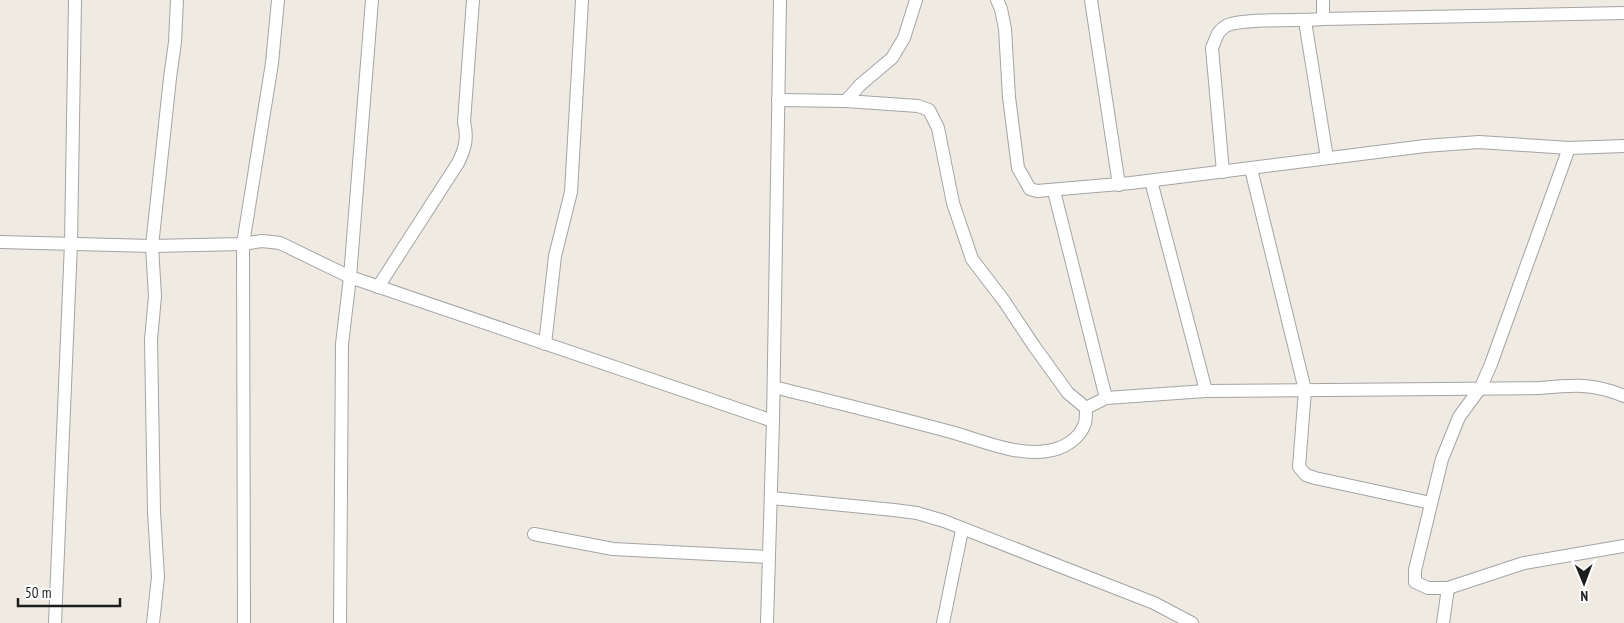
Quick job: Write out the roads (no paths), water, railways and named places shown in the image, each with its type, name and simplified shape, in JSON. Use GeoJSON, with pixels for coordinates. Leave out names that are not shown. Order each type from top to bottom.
{"type":"FeatureCollection","features":[{"type":"Feature","properties":{"kind":"street"},"geometry":{"type":"LineString","coordinates":[[55,623],[72,244],[75,0]]}},
{"type":"Feature","properties":{"kind":"street"},"geometry":{"type":"LineString","coordinates":[[153,623],[158,577],[154,512],[152,360],[155,296],[152,246],[178,0]]}},
{"type":"Feature","properties":{"kind":"street"},"geometry":{"type":"LineString","coordinates":[[244,623],[243,244],[272,63],[278,0]]}},
{"type":"Feature","properties":{"kind":"street"},"geometry":{"type":"LineString","coordinates":[[340,623],[342,344],[350,277],[372,0]]}},
{"type":"Feature","properties":{"kind":"street"},"geometry":{"type":"LineString","coordinates":[[378,287],[458,164],[465,149],[467,134],[464,122],[473,0]]}},
{"type":"Feature","properties":{"kind":"street"},"geometry":{"type":"LineString","coordinates":[[545,344],[555,256],[571,192],[582,0]]}},
{"type":"Feature","properties":{"kind":"street"},"geometry":{"type":"LineString","coordinates":[[767,623],[774,387],[780,0]]}},
{"type":"Feature","properties":{"kind":"street"},"geometry":{"type":"LineString","coordinates":[[846,101],[860,85],[892,58],[904,38],[916,0]]}},
{"type":"Feature","properties":{"kind":"street"},"geometry":{"type":"LineString","coordinates":[[998,0],[1005,29],[1018,168],[1030,189],[1037,192],[1101,185],[1119,185],[1425,146],[1479,142],[1569,148],[1624,146]]}},
{"type":"Feature","properties":{"kind":"street"},"geometry":{"type":"LineString","coordinates":[[1091,0],[1119,185]]}},
{"type":"Feature","properties":{"kind":"street"},"geometry":{"type":"LineString","coordinates":[[1323,0],[1323,19]]}},
{"type":"Feature","properties":{"kind":"street"},"geometry":{"type":"LineString","coordinates":[[1223,172],[1212,48],[1217,33],[1228,24],[1251,21],[1323,19],[1624,13]]}},
{"type":"Feature","properties":{"kind":"street"},"geometry":{"type":"LineString","coordinates":[[1305,20],[1327,158]]}},
{"type":"Feature","properties":{"kind":"street"},"geometry":{"type":"LineString","coordinates":[[778,100],[846,101],[918,106],[929,110],[938,128],[953,203],[972,260],[1004,301],[1068,392],[1086,408]]}},
{"type":"Feature","properties":{"kind":"street"},"geometry":{"type":"LineString","coordinates":[[1569,148],[1481,387],[1459,418],[1442,459],[1416,570],[1415,582],[1428,588],[1448,588],[1524,564],[1624,546]]}},
{"type":"Feature","properties":{"kind":"street"},"geometry":{"type":"LineString","coordinates":[[1251,169],[1306,390],[1299,467],[1306,475],[1431,503]]}},
{"type":"Feature","properties":{"kind":"street"},"geometry":{"type":"LineString","coordinates":[[1151,181],[1206,391]]}},
{"type":"Feature","properties":{"kind":"street"},"geometry":{"type":"LineString","coordinates":[[1054,191],[1106,398]]}},
{"type":"Feature","properties":{"kind":"street"},"geometry":{"type":"LineString","coordinates":[[0,242],[152,246],[243,244],[262,241],[280,243],[350,277],[773,421]]}},
{"type":"Feature","properties":{"kind":"street"},"geometry":{"type":"LineString","coordinates":[[1086,408],[1106,398],[1206,391],[1481,387],[1540,388],[1582,385],[1604,388],[1624,396]]}},
{"type":"Feature","properties":{"kind":"street"},"geometry":{"type":"LineString","coordinates":[[774,387],[952,432],[994,446],[1028,451],[1047,451],[1066,446],[1077,437],[1085,423],[1086,408]]}},
{"type":"Feature","properties":{"kind":"street"},"geometry":{"type":"LineString","coordinates":[[771,498],[917,513],[1131,594],[1171,611],[1192,623]]}},
{"type":"Feature","properties":{"kind":"street"},"geometry":{"type":"LineString","coordinates":[[943,623],[962,530]]}},
{"type":"Feature","properties":{"kind":"street"},"geometry":{"type":"LineString","coordinates":[[534,534],[613,550],[770,557]]}},
{"type":"Feature","properties":{"kind":"street"},"geometry":{"type":"LineString","coordinates":[[1443,623],[1448,588]]}}]}
